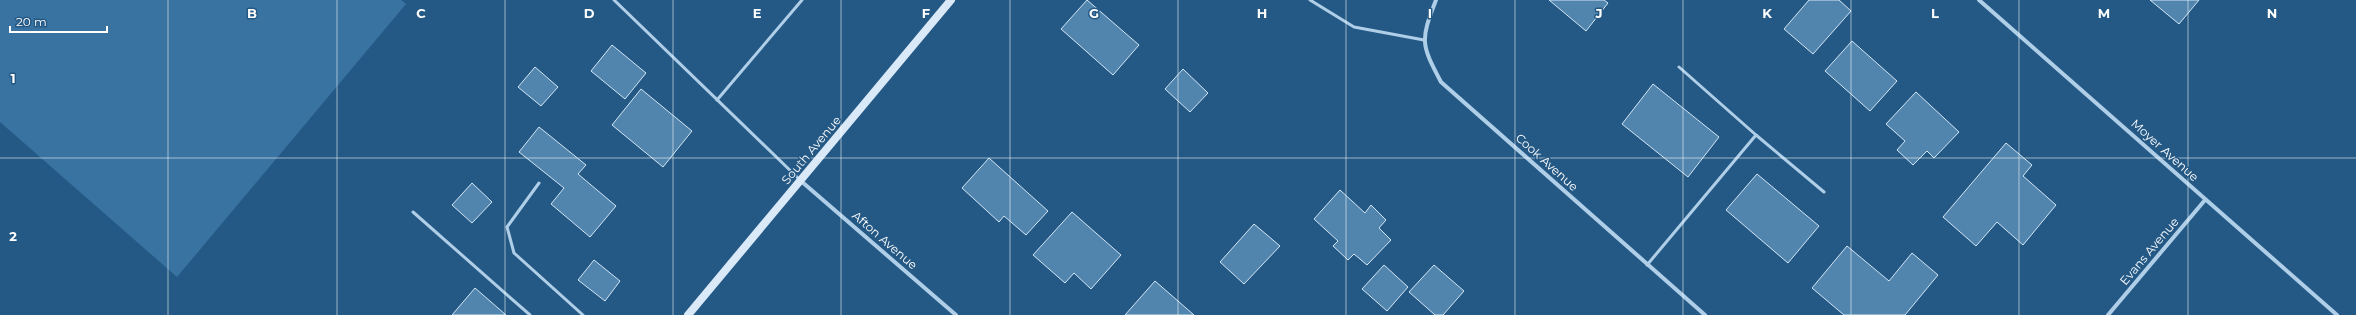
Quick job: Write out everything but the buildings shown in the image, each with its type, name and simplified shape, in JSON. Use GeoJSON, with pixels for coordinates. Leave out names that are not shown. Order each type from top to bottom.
{"type":"FeatureCollection","features":[{"type":"Feature","properties":{"kind":"main road","name":"South Avenue"},"geometry":{"type":"LineString","coordinates":[[688,315],[952,0]]}},
{"type":"Feature","properties":{"kind":"street","name":"Cook Avenue"},"geometry":{"type":"LineString","coordinates":[[1436,0],[1429,19],[1424,40],[1425,52],[1441,82],[1705,315]]}},
{"type":"Feature","properties":{"kind":"street","name":"Moyer Avenue"},"geometry":{"type":"LineString","coordinates":[[1980,0],[2337,315]]}},
{"type":"Feature","properties":{"kind":"street","name":"Afton Avenue"},"geometry":{"type":"LineString","coordinates":[[801,181],[956,315]]}},
{"type":"Feature","properties":{"kind":"street","name":"Evans Avenue"},"geometry":{"type":"LineString","coordinates":[[2108,315],[2205,200]]}},
{"type":"Feature","properties":{"kind":"lane"},"geometry":{"type":"LineString","coordinates":[[614,0],[801,181]]}},
{"type":"Feature","properties":{"kind":"lane"},"geometry":{"type":"LineString","coordinates":[[717,100],[802,0]]}},
{"type":"Feature","properties":{"kind":"lane"},"geometry":{"type":"LineString","coordinates":[[1310,0],[1354,27],[1424,40]]}},
{"type":"Feature","properties":{"kind":"lane"},"geometry":{"type":"LineString","coordinates":[[1679,67],[1756,135],[1824,192]]}},
{"type":"Feature","properties":{"kind":"lane"},"geometry":{"type":"LineString","coordinates":[[1647,265],[1756,135]]}},
{"type":"Feature","properties":{"kind":"lane"},"geometry":{"type":"LineString","coordinates":[[539,183],[507,227],[514,253],[583,315]]}},
{"type":"Feature","properties":{"kind":"lane"},"geometry":{"type":"LineString","coordinates":[[413,212],[530,315]]}},
{"type":"Feature","properties":{"kind":"shaded area"},"geometry":{"type":"Polygon","coordinates":[[[0,0],[401,0],[406,4],[177,277],[0,122],[0,0]]]}}]}
